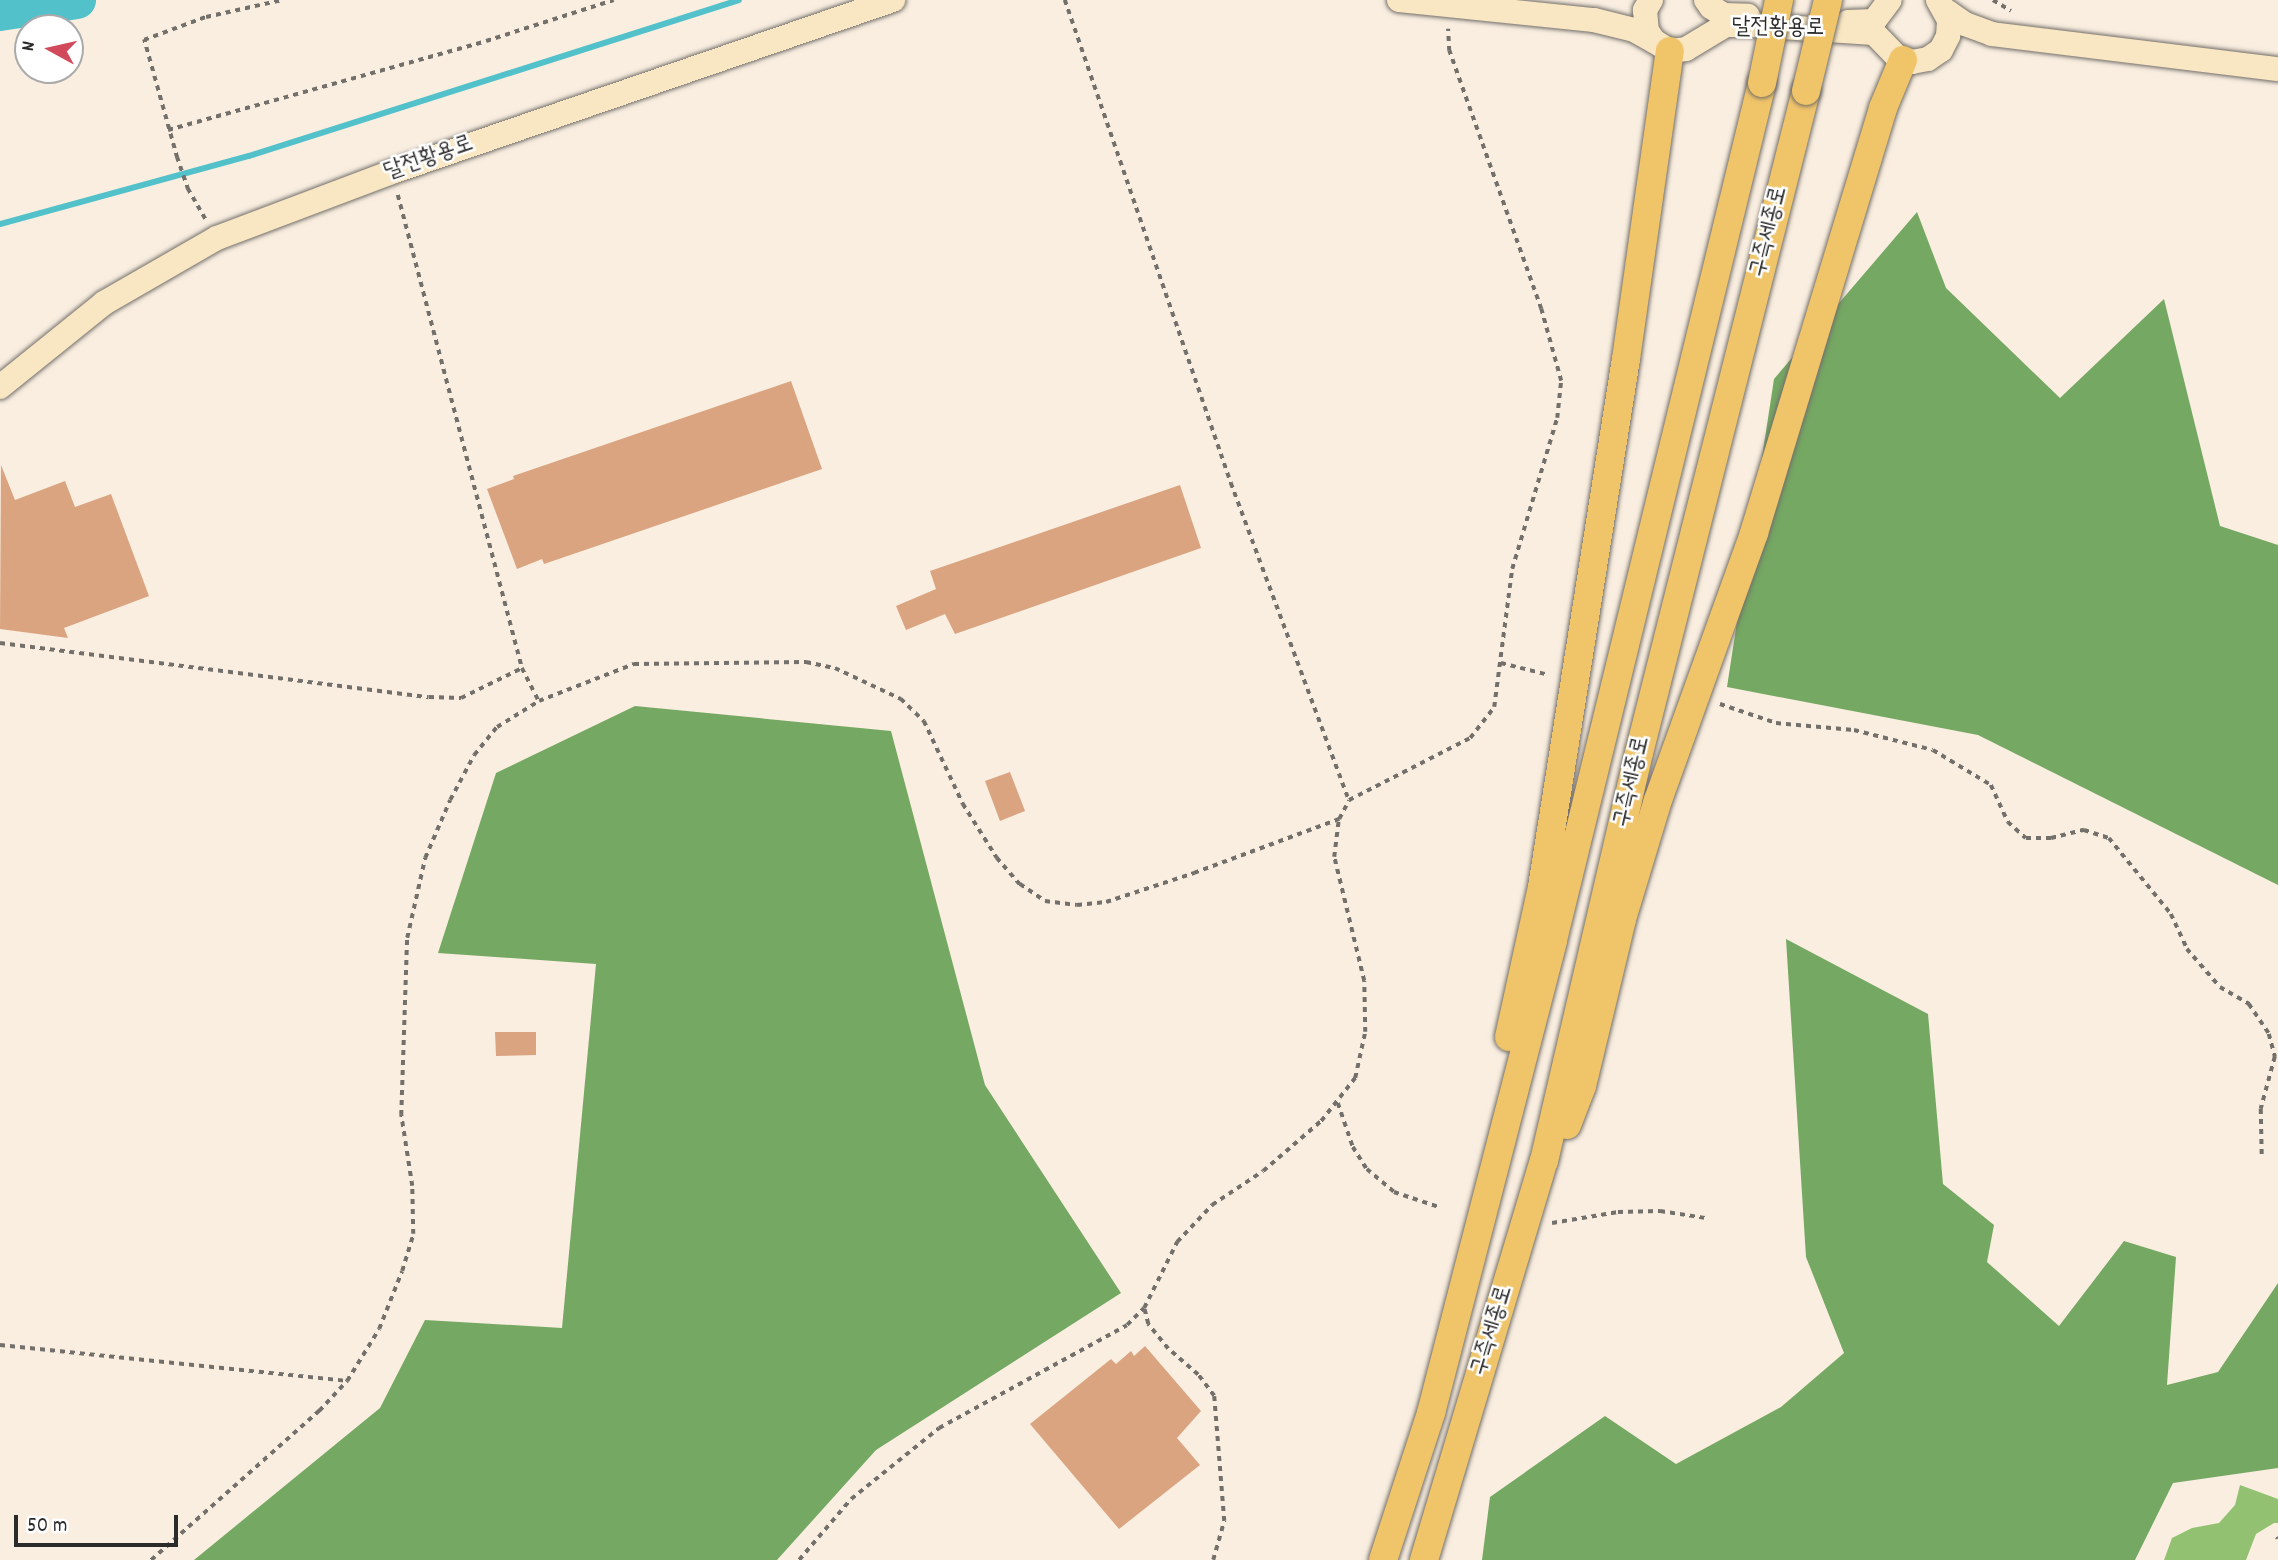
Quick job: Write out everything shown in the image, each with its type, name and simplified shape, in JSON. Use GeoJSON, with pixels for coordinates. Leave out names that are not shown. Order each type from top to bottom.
{"type":"FeatureCollection","features":[{"type":"Feature","properties":{"kind":"highway","name":"구즉세종로"},"geometry":{"type":"LineString","coordinates":[[1383,1560],[1431,1413],[1553,940],[1762,83],[1779,0]]}},
{"type":"Feature","properties":{"kind":"highway","name":"구즉세종로"},"geometry":{"type":"LineString","coordinates":[[1424,1560],[1544,1161],[1639,753],[1828,0]]}},
{"type":"Feature","properties":{"kind":"highway"},"geometry":{"type":"LineString","coordinates":[[1431,1413],[1460,1237],[1506,1052],[1542,887],[1626,359],[1662,46]]}},
{"type":"Feature","properties":{"kind":"highway"},"geometry":{"type":"LineString","coordinates":[[1507,1283],[1582,1086],[1622,919],[1658,800],[1754,533],[1883,108],[1903,60]]}},
{"type":"Feature","properties":{"kind":"main road","name":"달전황용로"},"geometry":{"type":"LineString","coordinates":[[0,387],[104,303],[217,238],[392,172],[892,0]]}},
{"type":"Feature","properties":{"kind":"main road"},"geometry":{"type":"LineString","coordinates":[[1399,0],[1594,20],[1634,30],[1662,46]]}},
{"type":"Feature","properties":{"kind":"main road"},"geometry":{"type":"LineString","coordinates":[[1594,20],[1633,13],[1650,0]]}},
{"type":"Feature","properties":{"kind":"main road"},"geometry":{"type":"LineString","coordinates":[[1650,0],[1644,20],[1662,46]]}},
{"type":"Feature","properties":{"kind":"main road","name":"달전황용로"},"geometry":{"type":"LineString","coordinates":[[1706,0],[1711,8],[1724,15],[1834,22],[1874,21],[1890,0]]}},
{"type":"Feature","properties":{"kind":"main road"},"geometry":{"type":"LineString","coordinates":[[1941,5],[1965,24],[1992,34]]}},
{"type":"Feature","properties":{"kind":"main road"},"geometry":{"type":"LineString","coordinates":[[1941,5],[1950,20],[1948,36],[1941,50]]}},
{"type":"Feature","properties":{"kind":"main road","name":"달전황용로"},"geometry":{"type":"LineString","coordinates":[[1662,46],[1686,49],[1726,25],[1751,25],[1874,33],[1903,60]]}},
{"type":"Feature","properties":{"kind":"main road"},"geometry":{"type":"LineString","coordinates":[[1903,60],[1928,59],[1960,37],[1992,34],[2278,69]]}},
{"type":"Feature","properties":{"kind":"path"},"geometry":{"type":"LineString","coordinates":[[217,238],[188,190],[168,130],[144,40],[206,17],[282,0]]}},
{"type":"Feature","properties":{"kind":"path"},"geometry":{"type":"LineString","coordinates":[[168,130],[486,41],[614,0]]}},
{"type":"Feature","properties":{"kind":"path"},"geometry":{"type":"LineString","coordinates":[[1065,0],[1231,483],[1349,800]]}},
{"type":"Feature","properties":{"kind":"path"},"geometry":{"type":"LineString","coordinates":[[799,1560],[851,1499],[939,1428],[1127,1325],[1144,1308],[1177,1242],[1212,1205],[1263,1171],[1338,1103],[1354,1078],[1366,1032],[1364,981],[1334,857],[1339,819],[1349,800],[1470,738],[1494,707],[1512,569],[1557,418],[1561,382],[1541,309],[1448,51],[1450,6]]}},
{"type":"Feature","properties":{"kind":"path"},"geometry":{"type":"LineString","coordinates":[[392,172],[522,668],[539,701]]}},
{"type":"Feature","properties":{"kind":"path"},"geometry":{"type":"LineString","coordinates":[[0,643],[429,698],[461,698],[522,668]]}},
{"type":"Feature","properties":{"kind":"path"},"geometry":{"type":"LineString","coordinates":[[151,1560],[319,1411],[347,1381],[379,1329],[402,1271],[413,1234],[412,1186],[401,1115],[401,1048],[407,937],[425,858],[450,800],[474,755],[496,727],[539,701],[634,664],[806,662],[835,668],[901,699],[924,720],[963,804],[997,858],[1020,884],[1045,901],[1077,905],[1106,902],[1194,873],[1339,819]]}},
{"type":"Feature","properties":{"kind":"path"},"geometry":{"type":"LineString","coordinates":[[1501,663],[1549,675]]}},
{"type":"Feature","properties":{"kind":"path"},"geometry":{"type":"LineString","coordinates":[[1718,704],[1776,723],[1854,730],[1933,750],[1991,785],[2008,822],[2025,838],[2051,838],[2084,830],[2109,838],[2171,914],[2187,949],[2220,986],[2249,1004],[2269,1034],[2276,1057],[2261,1109],[2262,1155]]}},
{"type":"Feature","properties":{"kind":"path"},"geometry":{"type":"LineString","coordinates":[[1338,1103],[1353,1147],[1367,1169],[1394,1192],[1439,1207]]}},
{"type":"Feature","properties":{"kind":"path"},"geometry":{"type":"LineString","coordinates":[[1552,1223],[1618,1212],[1660,1211],[1706,1218]]}},
{"type":"Feature","properties":{"kind":"path"},"geometry":{"type":"LineString","coordinates":[[1144,1308],[1148,1324],[1168,1349],[1198,1376],[1214,1396],[1224,1521],[1213,1560]]}},
{"type":"Feature","properties":{"kind":"path"},"geometry":{"type":"LineString","coordinates":[[0,1345],[347,1381]]}},
{"type":"Feature","properties":{"kind":"green space"},"geometry":{"type":"Polygon","coordinates":[[[1917,212],[1946,288],[2060,398],[2164,299],[2220,526],[2278,545],[2278,885],[1978,735],[1727,687],[1774,379],[1917,212]]]}},
{"type":"Feature","properties":{"kind":"green space"},"geometry":{"type":"Polygon","coordinates":[[[635,706],[891,731],[985,1085],[1121,1293],[876,1450],[777,1560],[194,1560],[380,1408],[425,1320],[562,1328],[596,964],[438,953],[496,773],[635,706]]]}},
{"type":"Feature","properties":{"kind":"green space"},"geometry":{"type":"Polygon","coordinates":[[[1786,939],[1928,1014],[1943,1184],[1994,1225],[1987,1262],[2059,1326],[2124,1241],[2176,1257],[2167,1385],[2218,1372],[2278,1283],[2278,1468],[2173,1483],[2135,1560],[1482,1560],[1490,1497],[1605,1416],[1676,1464],[1781,1407],[1844,1353],[1806,1257],[1786,939]]]}},
{"type":"Feature","properties":{"kind":"green space"},"geometry":{"type":"Polygon","coordinates":[[[2240,1485],[2278,1499],[2278,1523],[2256,1534],[2246,1560],[2164,1560],[2172,1538],[2192,1528],[2219,1523],[2235,1505],[2240,1485]]]}},
{"type":"Feature","properties":{"kind":"building"},"geometry":{"type":"Polygon","coordinates":[[[791,381],[822,469],[544,564],[542,559],[517,569],[487,489],[514,479],[513,476],[791,381]]]}},
{"type":"Feature","properties":{"kind":"building"},"geometry":{"type":"Polygon","coordinates":[[[1,465],[15,500],[65,481],[75,507],[111,494],[149,596],[64,628],[68,638],[0,629],[1,465]]]}},
{"type":"Feature","properties":{"kind":"building"},"geometry":{"type":"Polygon","coordinates":[[[1180,485],[1201,548],[955,634],[945,614],[906,630],[896,606],[936,589],[930,571],[1180,485]]]}},
{"type":"Feature","properties":{"kind":"building"},"geometry":{"type":"Polygon","coordinates":[[[1010,772],[1025,811],[1000,821],[985,781],[1010,772]]]}},
{"type":"Feature","properties":{"kind":"building"},"geometry":{"type":"Polygon","coordinates":[[[495,1032],[536,1032],[536,1055],[496,1056],[495,1032]]]}},
{"type":"Feature","properties":{"kind":"building"},"geometry":{"type":"Polygon","coordinates":[[[1145,1346],[1201,1411],[1177,1438],[1200,1465],[1119,1529],[1030,1424],[1111,1359],[1116,1364],[1131,1351],[1134,1356],[1145,1346]]]}},
{"type":"Feature","properties":{"kind":"waterway"},"geometry":{"type":"LineString","coordinates":[[0,12],[77,0]]}},
{"type":"Feature","properties":{"kind":"waterway"},"geometry":{"type":"LineString","coordinates":[[0,224],[249,156],[739,0]]}}]}
